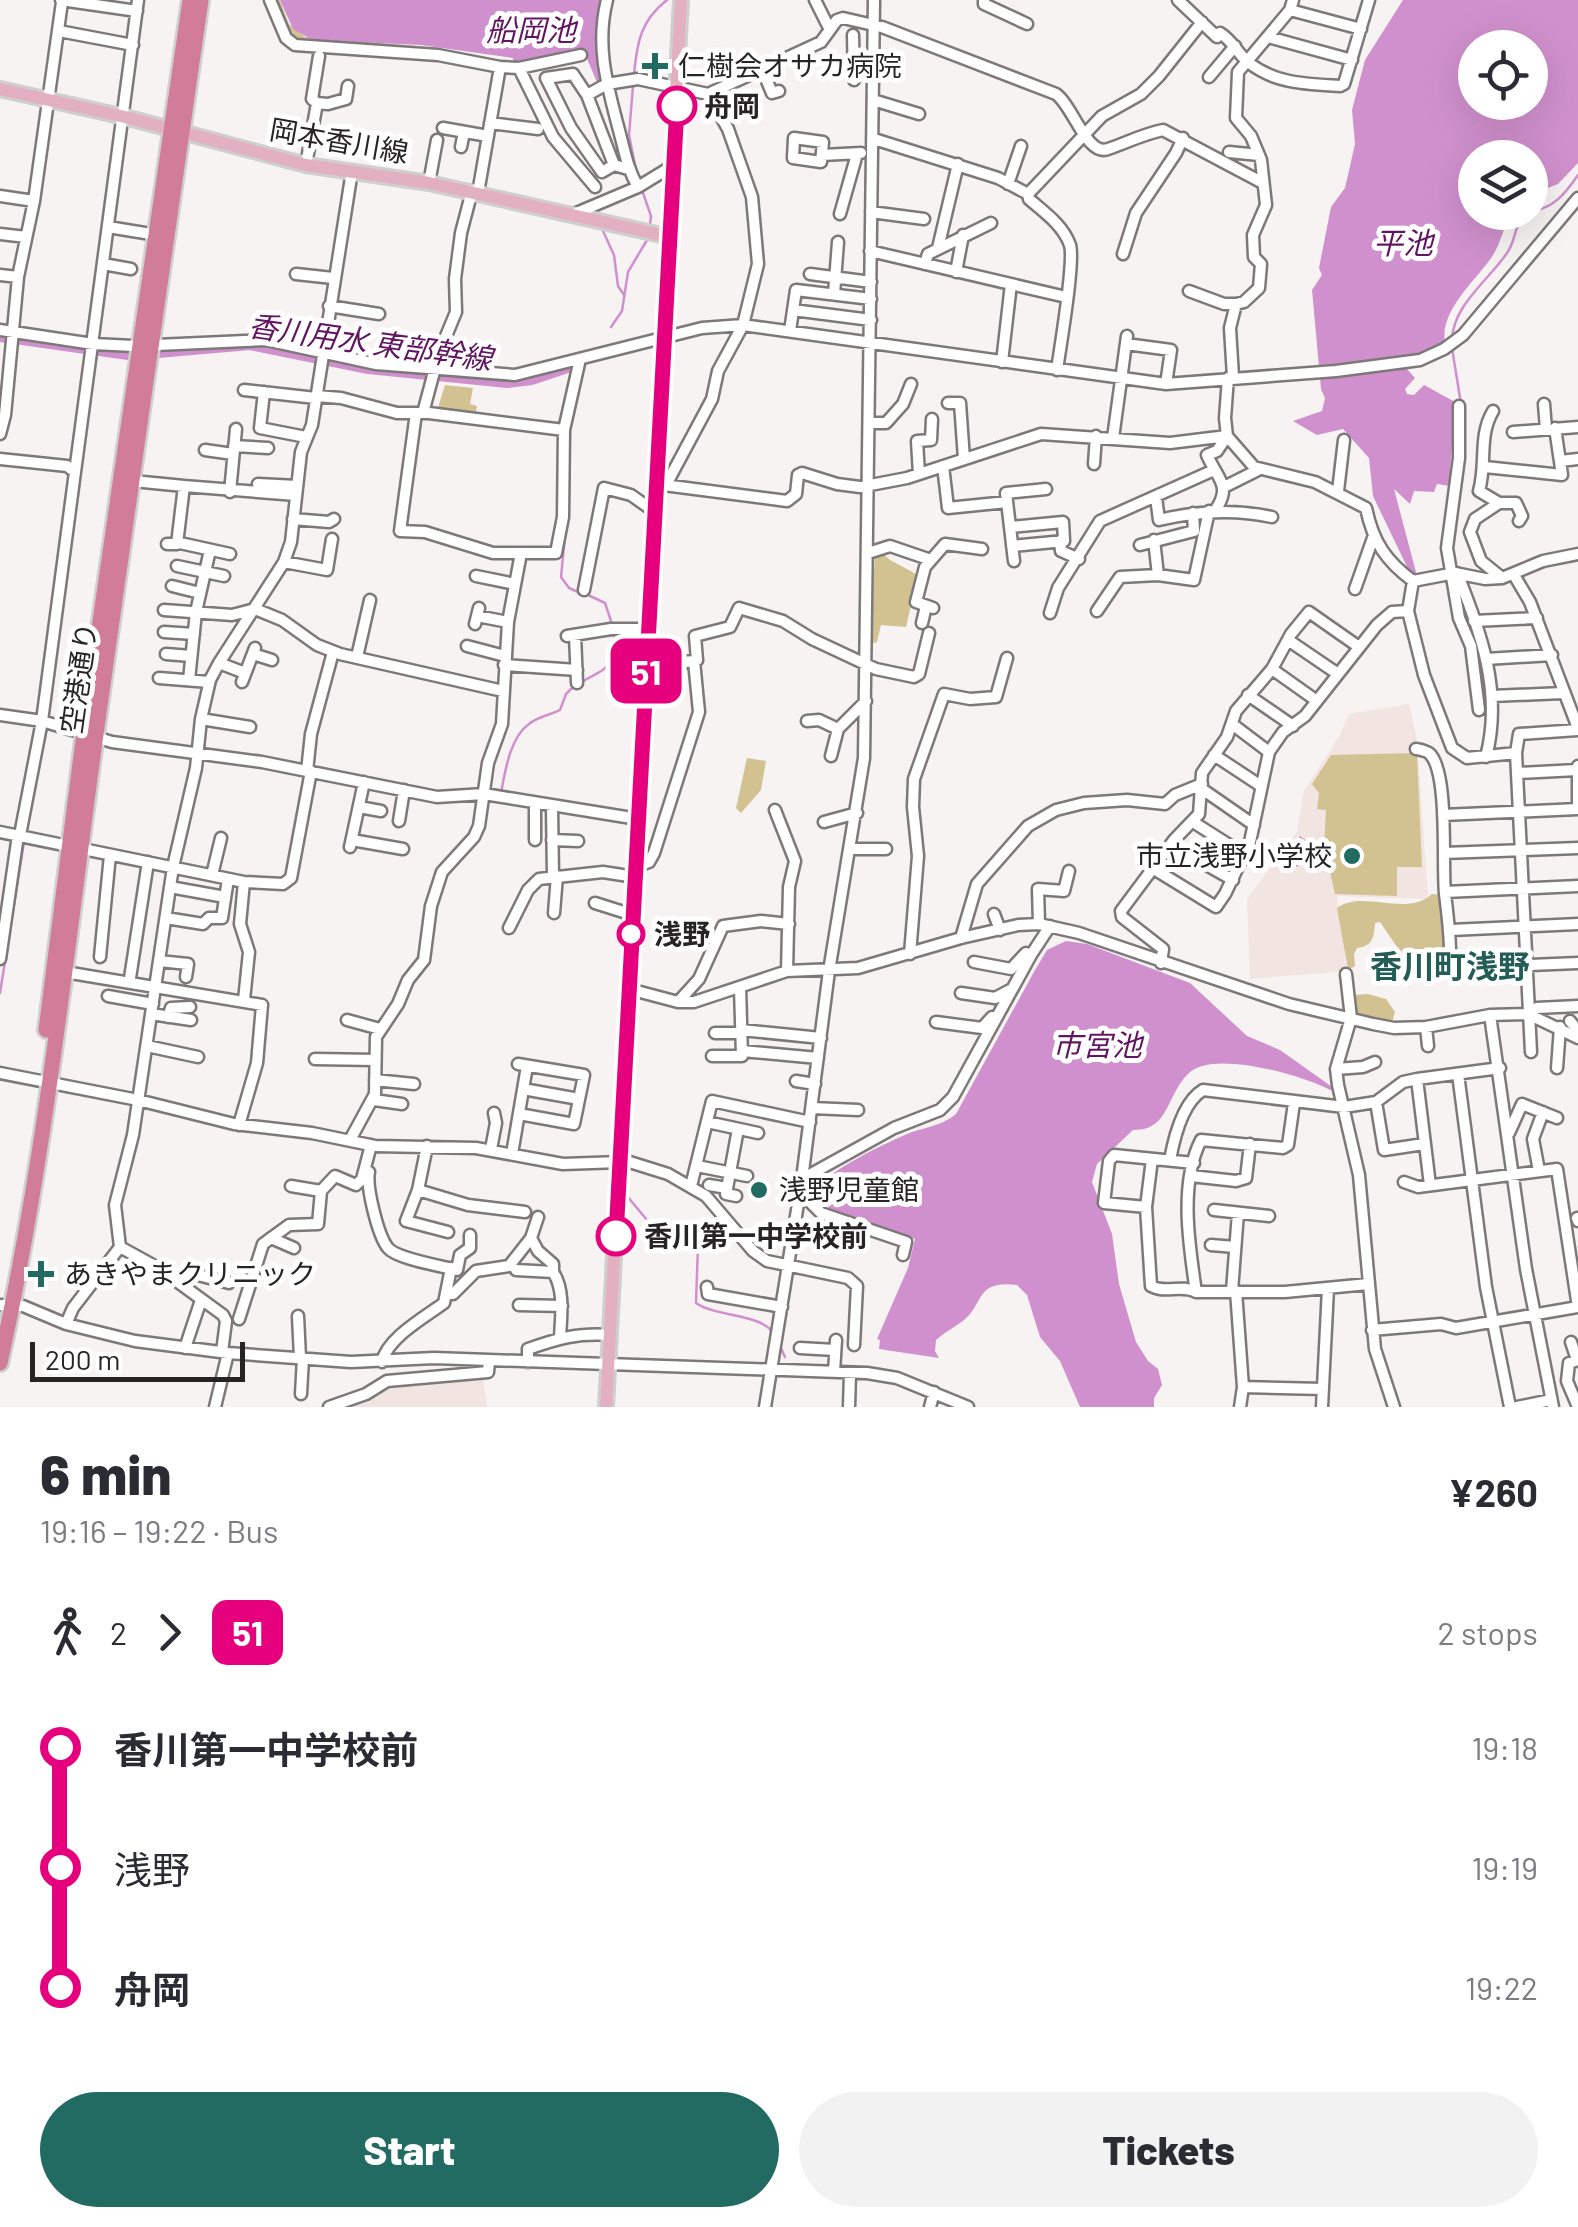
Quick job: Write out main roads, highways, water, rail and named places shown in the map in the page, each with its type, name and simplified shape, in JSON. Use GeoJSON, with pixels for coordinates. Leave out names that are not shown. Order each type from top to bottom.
{"type":"FeatureCollection","features":[{"type":"Feature","properties":{"kind":"highway","name":"空港通り"},"geometry":{"type":"LineString","coordinates":[[45,1081],[90,734],[177,130],[190,0]]}},
{"type":"Feature","properties":{"kind":"highway","name":"空港通り"},"geometry":{"type":"LineString","coordinates":[[90,734],[133,481],[156,235],[202,0]]}},
{"type":"Feature","properties":{"kind":"highway","name":"空港通り"},"geometry":{"type":"LineString","coordinates":[[0,1362],[4,1308],[64,972],[75,848]]}},
{"type":"Feature","properties":{"kind":"main road"},"geometry":{"type":"LineString","coordinates":[[606,1407],[648,629],[655,512],[661,484],[664,338],[682,0]]}},
{"type":"Feature","properties":{"kind":"main road","name":"岡本香川線"},"geometry":{"type":"LineString","coordinates":[[0,90],[125,117],[306,165],[475,192],[670,237]]}},
{"type":"Feature","properties":{"kind":"water","name":"船岡池"},"geometry":{"type":"Polygon","coordinates":[[[280,0],[601,0],[595,36],[605,85],[599,87],[585,54],[513,66],[513,58],[421,45],[312,40],[293,29],[280,0]]]}},
{"type":"Feature","properties":{"kind":"water","name":"平池"},"geometry":{"type":"Polygon","coordinates":[[[1403,0],[1578,0],[1578,163],[1558,184],[1548,188],[1548,140],[1458,140],[1458,230],[1504,230],[1493,255],[1453,307],[1445,343],[1427,354],[1404,358],[1415,378],[1405,389],[1407,394],[1414,395],[1424,385],[1455,402],[1449,486],[1437,484],[1434,492],[1414,491],[1410,504],[1394,489],[1417,576],[1411,575],[1373,496],[1369,458],[1343,429],[1317,435],[1293,421],[1322,411],[1325,398],[1312,290],[1322,275],[1319,268],[1331,207],[1345,188],[1355,144],[1352,110],[1365,60],[1403,0]]]}},
{"type":"Feature","properties":{"kind":"water"},"geometry":{"type":"Polygon","coordinates":[[[1300,836],[1312,845],[1297,867],[1285,859],[1300,836]]]}},
{"type":"Feature","properties":{"kind":"water","name":"市宮池"},"geometry":{"type":"Polygon","coordinates":[[[1066,941],[1087,944],[1190,983],[1247,1036],[1280,1050],[1335,1089],[1259,1067],[1201,1066],[1182,1082],[1161,1118],[1145,1129],[1133,1130],[1097,1164],[1092,1182],[1112,1234],[1119,1284],[1136,1342],[1158,1369],[1162,1385],[1154,1398],[1154,1407],[1080,1407],[1060,1361],[1040,1337],[1027,1295],[1017,1285],[1003,1284],[987,1290],[964,1320],[936,1340],[939,1358],[879,1349],[877,1339],[908,1268],[915,1239],[843,1215],[812,1192],[858,1158],[956,1114],[1047,950],[1066,941]]]}},
{"type":"Feature","properties":{"kind":"waterway"},"geometry":{"type":"LineString","coordinates":[[634,74],[642,32],[667,0]]}},
{"type":"Feature","properties":{"kind":"waterway"},"geometry":{"type":"LineString","coordinates":[[633,86],[629,135],[637,175]]}},
{"type":"Feature","properties":{"kind":"waterway"},"geometry":{"type":"LineString","coordinates":[[1548,206],[1578,175]]}},
{"type":"Feature","properties":{"kind":"waterway"},"geometry":{"type":"LineString","coordinates":[[642,190],[650,225]]}},
{"type":"Feature","properties":{"kind":"waterway"},"geometry":{"type":"LineString","coordinates":[[1452,340],[1465,304],[1507,253],[1517,230]]}},
{"type":"Feature","properties":{"kind":"waterway"},"geometry":{"type":"LineString","coordinates":[[603,231],[624,295]]}},
{"type":"Feature","properties":{"kind":"waterway"},"geometry":{"type":"LineString","coordinates":[[611,327],[622,311],[628,272],[647,240]]}},
{"type":"Feature","properties":{"kind":"waterway","name":"香川用水 東部幹線"},"geometry":{"type":"LineString","coordinates":[[0,338],[128,356]]}},
{"type":"Feature","properties":{"kind":"waterway","name":"香川用水 東部幹線"},"geometry":{"type":"LineString","coordinates":[[158,354],[250,346],[368,370],[507,384],[532,381],[574,367]]}},
{"type":"Feature","properties":{"kind":"waterway"},"geometry":{"type":"LineString","coordinates":[[1452,348],[1461,404]]}},
{"type":"Feature","properties":{"kind":"waterway"},"geometry":{"type":"LineString","coordinates":[[90,394],[96,359]]}},
{"type":"Feature","properties":{"kind":"waterway"},"geometry":{"type":"LineString","coordinates":[[570,433],[561,577],[578,592]]}},
{"type":"Feature","properties":{"kind":"waterway"},"geometry":{"type":"LineString","coordinates":[[586,594],[605,603],[613,627]]}},
{"type":"Feature","properties":{"kind":"waterway"},"geometry":{"type":"LineString","coordinates":[[580,683],[612,660],[614,635]]}},
{"type":"Feature","properties":{"kind":"waterway"},"geometry":{"type":"LineString","coordinates":[[501,793],[517,737],[532,722],[560,710],[573,687]]}},
{"type":"Feature","properties":{"kind":"waterway"},"geometry":{"type":"LineString","coordinates":[[412,797],[429,800]]}},
{"type":"Feature","properties":{"kind":"waterway"},"geometry":{"type":"LineString","coordinates":[[452,801],[474,799]]}},
{"type":"Feature","properties":{"kind":"waterway"},"geometry":{"type":"LineString","coordinates":[[0,993],[24,842]]}},
{"type":"Feature","properties":{"kind":"waterway"},"geometry":{"type":"LineString","coordinates":[[622,1190],[652,1226],[698,1245],[696,1303],[759,1322],[773,1333]]}},
{"type":"Feature","properties":{"kind":"waterway"},"geometry":{"type":"LineString","coordinates":[[779,1344],[785,1357]]}},
{"type":"Feature","properties":{"kind":"place","name":"仁樹会オサカ病院"},"geometry":{"type":"Point","coordinates":[655,66]}},
{"type":"Feature","properties":{"kind":"place","name":"舟岡"},"geometry":{"type":"Point","coordinates":[677,106]}},
{"type":"Feature","properties":{"kind":"place","name":"市立浅野小学校"},"geometry":{"type":"Point","coordinates":[1352,856]}},
{"type":"Feature","properties":{"kind":"place","name":"浅野"},"geometry":{"type":"Point","coordinates":[631,934]}},
{"type":"Feature","properties":{"kind":"place","name":"浅野児童館"},"geometry":{"type":"Point","coordinates":[759,1190]}},
{"type":"Feature","properties":{"kind":"place","name":"香川第一中学校前"},"geometry":{"type":"Point","coordinates":[616,1236]}},
{"type":"Feature","properties":{"kind":"place","name":"あきやまクリニック"},"geometry":{"type":"Point","coordinates":[41,1274]}},
{"type":"Feature","properties":{"kind":"district","name":"香川町浅野"},"geometry":{"type":"Point","coordinates":[1450,967]}}]}
